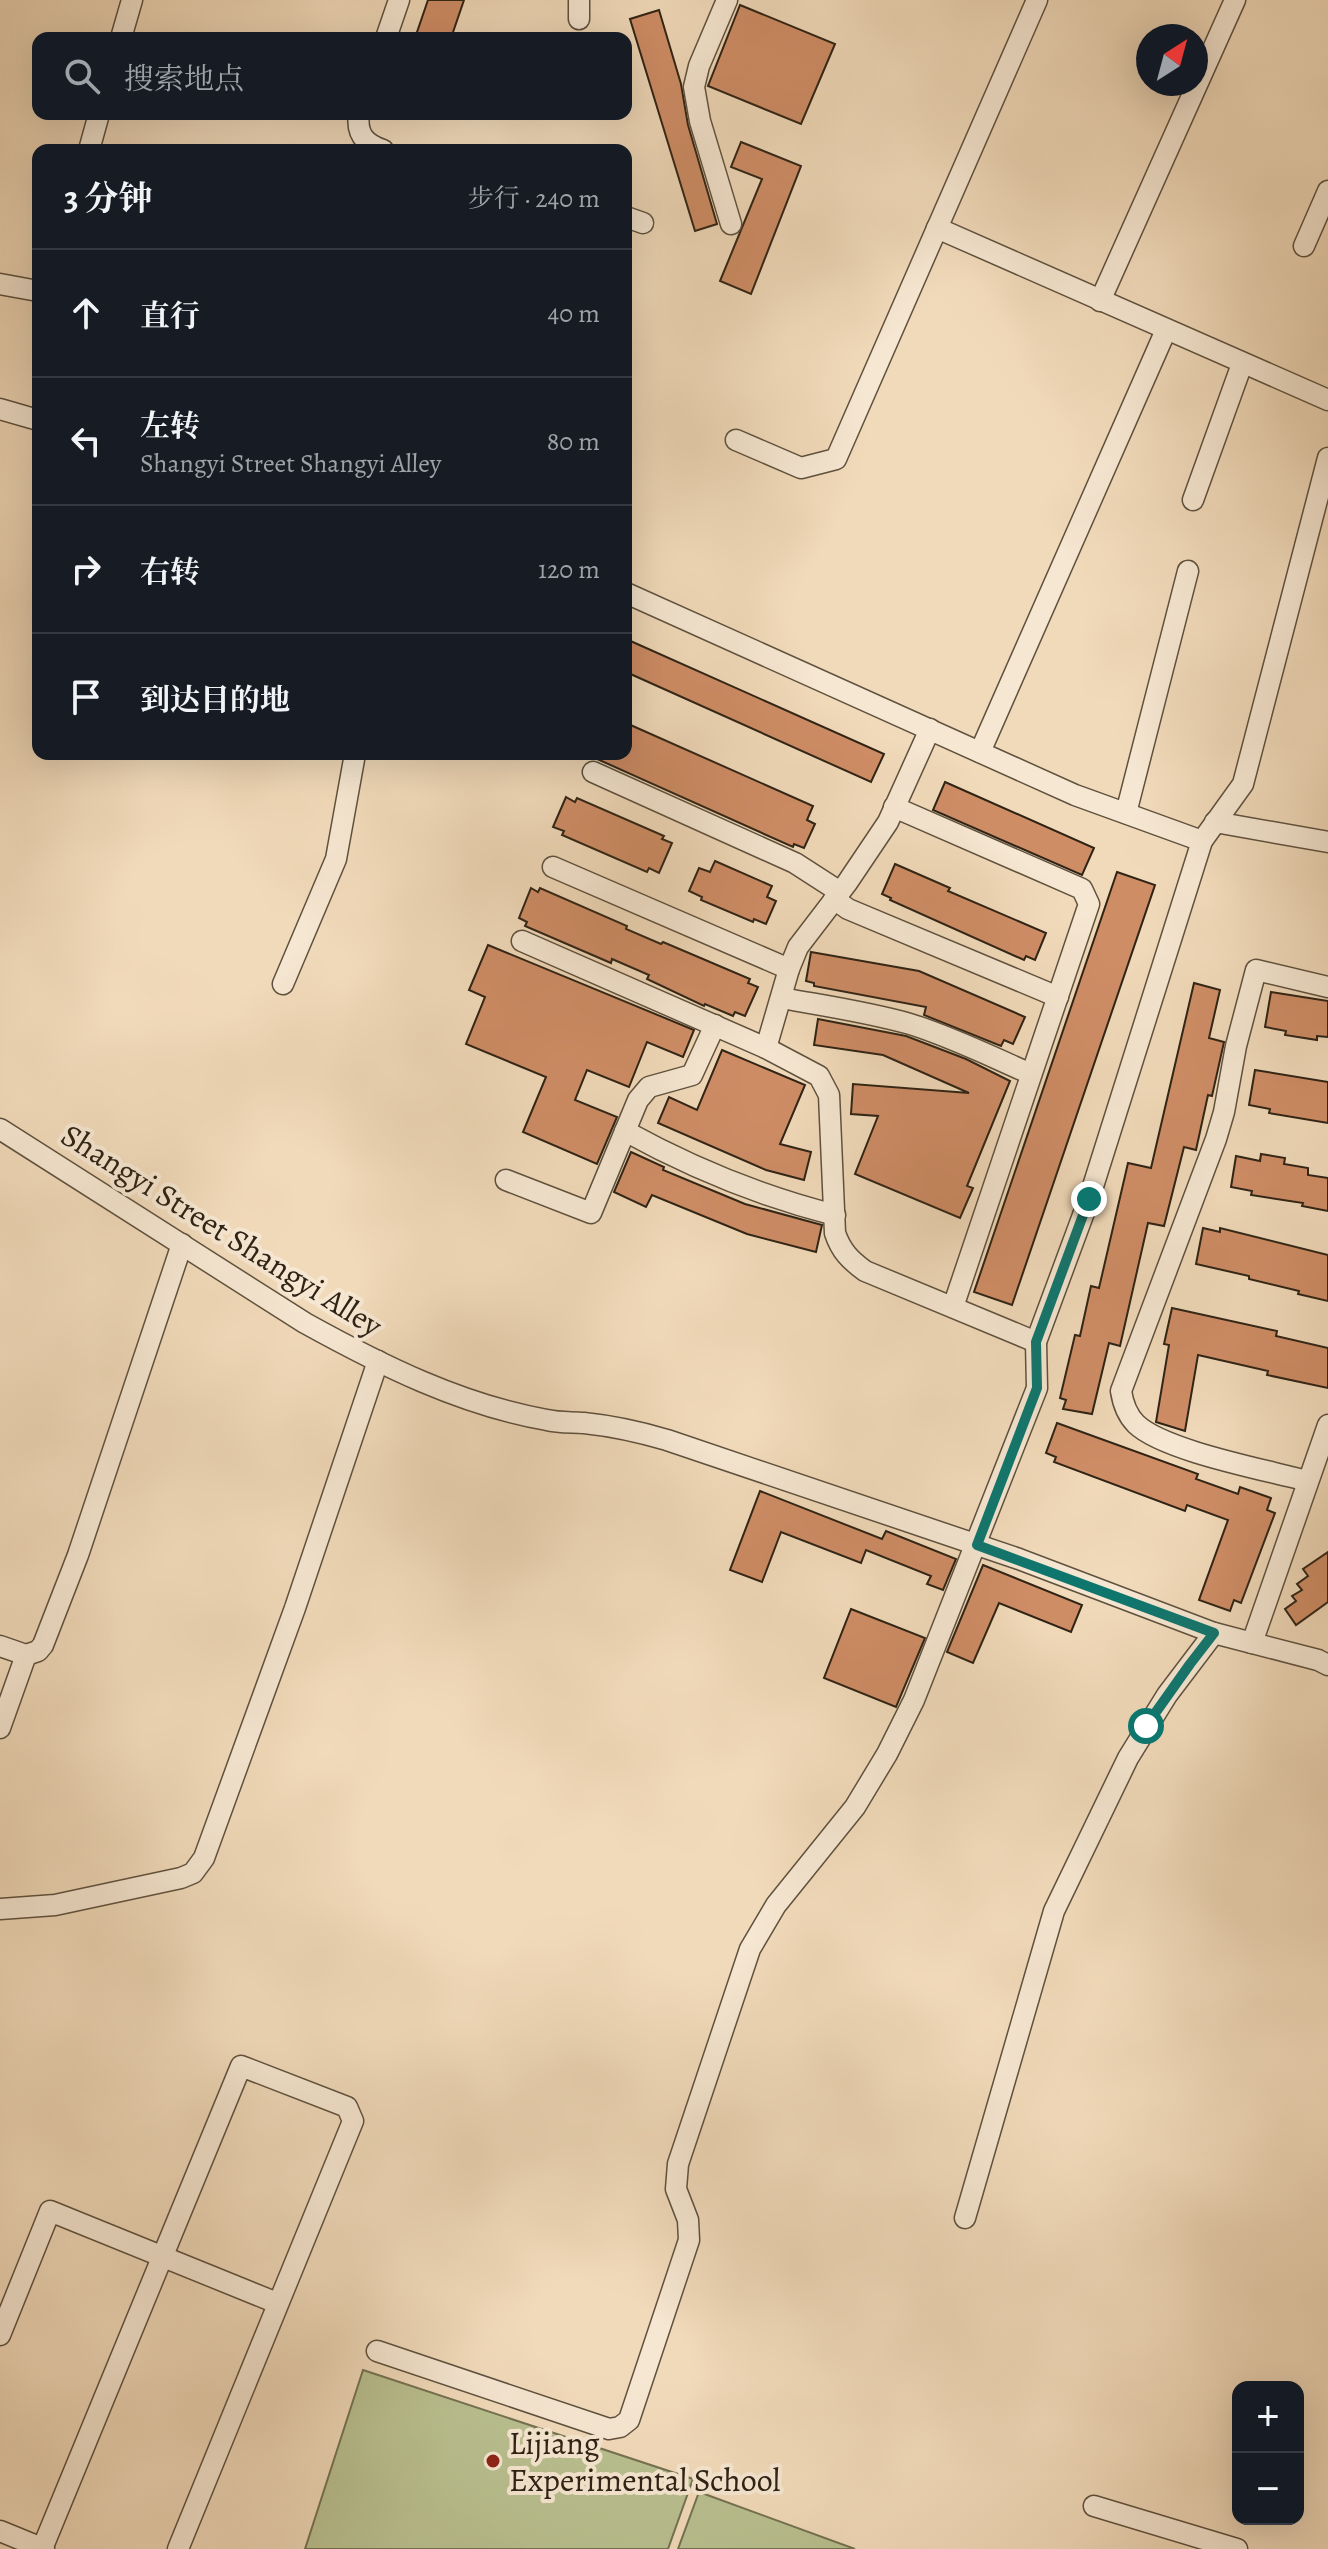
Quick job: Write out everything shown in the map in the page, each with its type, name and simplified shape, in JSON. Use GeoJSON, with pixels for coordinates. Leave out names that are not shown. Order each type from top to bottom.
{"type":"FeatureCollection","features":[{"type":"Feature","properties":{"kind":"street"},"geometry":{"type":"LineString","coordinates":[[123,32],[132,0]]}},
{"type":"Feature","properties":{"kind":"street"},"geometry":{"type":"LineString","coordinates":[[388,32],[399,0]]}},
{"type":"Feature","properties":{"kind":"street"},"geometry":{"type":"LineString","coordinates":[[727,0],[699,66],[694,87],[700,121],[731,224]]}},
{"type":"Feature","properties":{"kind":"street"},"geometry":{"type":"LineString","coordinates":[[736,440],[801,468],[836,459],[1037,0]]}},
{"type":"Feature","properties":{"kind":"street"},"geometry":{"type":"LineString","coordinates":[[1100,301],[1235,0]]}},
{"type":"Feature","properties":{"kind":"street"},"geometry":{"type":"LineString","coordinates":[[91,144],[97,120]]}},
{"type":"Feature","properties":{"kind":"street"},"geometry":{"type":"LineString","coordinates":[[359,120],[358,127],[368,144]]}},
{"type":"Feature","properties":{"kind":"street"},"geometry":{"type":"LineString","coordinates":[[1304,246],[1328,191]]}},
{"type":"Feature","properties":{"kind":"street"},"geometry":{"type":"LineString","coordinates":[[937,228],[1328,400]]}},
{"type":"Feature","properties":{"kind":"street"},"geometry":{"type":"LineString","coordinates":[[0,284],[32,290]]}},
{"type":"Feature","properties":{"kind":"street"},"geometry":{"type":"LineString","coordinates":[[980,752],[1166,330]]}},
{"type":"Feature","properties":{"kind":"street"},"geometry":{"type":"LineString","coordinates":[[1193,500],[1242,364]]}},
{"type":"Feature","properties":{"kind":"street"},"geometry":{"type":"LineString","coordinates":[[0,409],[32,418]]}},
{"type":"Feature","properties":{"kind":"street"},"geometry":{"type":"LineString","coordinates":[[377,2351],[609,2429],[620,2427],[629,2420],[689,2240],[688,2220],[676,2189],[678,2164],[750,1949],[776,1905],[855,1807],[887,1754],[914,1700],[977,1545],[1037,1388],[1036,1342],[1089,1199],[1202,841],[1243,784],[1328,458]]}},
{"type":"Feature","properties":{"kind":"street"},"geometry":{"type":"LineString","coordinates":[[1126,813],[1188,571]]}},
{"type":"Feature","properties":{"kind":"street"},"geometry":{"type":"LineString","coordinates":[[632,596],[1075,795],[1202,841]]}},
{"type":"Feature","properties":{"kind":"street"},"geometry":{"type":"LineString","coordinates":[[766,1048],[798,947],[888,822],[930,729]]}},
{"type":"Feature","properties":{"kind":"street"},"geometry":{"type":"LineString","coordinates":[[283,984],[336,859],[354,760]]}},
{"type":"Feature","properties":{"kind":"street"},"geometry":{"type":"LineString","coordinates":[[593,772],[795,863],[837,896],[848,909],[1058,997]]}},
{"type":"Feature","properties":{"kind":"street"},"geometry":{"type":"LineString","coordinates":[[894,807],[1082,889],[1089,904],[953,1307]]}},
{"type":"Feature","properties":{"kind":"street"},"geometry":{"type":"LineString","coordinates":[[1215,822],[1328,842]]}},
{"type":"Feature","properties":{"kind":"street"},"geometry":{"type":"LineString","coordinates":[[553,867],[789,969]]}},
{"type":"Feature","properties":{"kind":"street"},"geometry":{"type":"LineString","coordinates":[[522,941],[766,1048],[819,1076],[829,1095],[839,1243],[850,1260],[865,1271],[1036,1342]]}},
{"type":"Feature","properties":{"kind":"street"},"geometry":{"type":"LineString","coordinates":[[1307,1481],[1177,1446],[1145,1431],[1126,1410],[1121,1391],[1216,1139],[1256,970],[1328,987]]}},
{"type":"Feature","properties":{"kind":"street"},"geometry":{"type":"LineString","coordinates":[[782,998],[867,1013],[912,1025],[1031,1074]]}},
{"type":"Feature","properties":{"kind":"street"},"geometry":{"type":"LineString","coordinates":[[506,1180],[591,1213],[638,1100],[649,1087],[692,1075],[715,1025]]}},
{"type":"Feature","properties":{"kind":"street","name":"Shangyi Street Shangyi Alley"},"geometry":{"type":"LineString","coordinates":[[0,1129],[305,1323],[378,1361],[469,1399],[550,1421],[581,1422],[640,1432],[977,1545],[1214,1633],[1328,1665]]}},
{"type":"Feature","properties":{"kind":"street"},"geometry":{"type":"LineString","coordinates":[[625,1131],[725,1180],[835,1215]]}},
{"type":"Feature","properties":{"kind":"street"},"geometry":{"type":"LineString","coordinates":[[0,1646],[26,1655],[38,1651],[43,1645],[78,1555],[182,1244]]}},
{"type":"Feature","properties":{"kind":"street"},"geometry":{"type":"LineString","coordinates":[[0,1909],[89,1899],[181,1878],[198,1869],[295,1608],[378,1361]]}},
{"type":"Feature","properties":{"kind":"street"},"geometry":{"type":"LineString","coordinates":[[1252,1643],[1328,1425]]}},
{"type":"Feature","properties":{"kind":"street"},"geometry":{"type":"LineString","coordinates":[[965,2218],[1054,1911],[1128,1758],[1167,1695],[1214,1633]]}},
{"type":"Feature","properties":{"kind":"street"},"geometry":{"type":"LineString","coordinates":[[0,1728],[26,1655]]}},
{"type":"Feature","properties":{"kind":"street"},"geometry":{"type":"LineString","coordinates":[[0,2531],[43,2549],[241,2066],[347,2107],[353,2121],[178,2549]]}},
{"type":"Feature","properties":{"kind":"street"},"geometry":{"type":"LineString","coordinates":[[0,2335],[50,2211],[277,2303]]}},
{"type":"Feature","properties":{"kind":"street"},"geometry":{"type":"LineString","coordinates":[[1094,2506],[1237,2549]]}},
{"type":"Feature","properties":{"kind":"green space","name":"Lijiang Experimental School"},"geometry":{"type":"Polygon","coordinates":[[[363,2370],[693,2479],[668,2549],[305,2549],[363,2370]]]}},
{"type":"Feature","properties":{"kind":"green space"},"geometry":{"type":"Polygon","coordinates":[[[699,2492],[855,2549],[678,2549],[699,2492]]]}},
{"type":"Feature","properties":{"kind":"building"},"geometry":{"type":"Polygon","coordinates":[[[428,0],[464,0],[453,32],[417,32],[428,0]]]}},
{"type":"Feature","properties":{"kind":"building"},"geometry":{"type":"Polygon","coordinates":[[[740,5],[835,44],[801,124],[708,86],[740,5]]]}},
{"type":"Feature","properties":{"kind":"building"},"geometry":{"type":"Polygon","coordinates":[[[659,10],[717,224],[695,231],[630,19],[659,10]]]}},
{"type":"Feature","properties":{"kind":"building"},"geometry":{"type":"Polygon","coordinates":[[[741,142],[801,166],[751,294],[720,281],[762,179],[731,167],[741,142]]]}},
{"type":"Feature","properties":{"kind":"building"},"geometry":{"type":"Polygon","coordinates":[[[632,642],[884,754],[871,782],[632,675],[632,642]]]}},
{"type":"Feature","properties":{"kind":"building"},"geometry":{"type":"Polygon","coordinates":[[[632,726],[813,806],[807,820],[815,824],[804,848],[794,844],[793,847],[599,760],[632,760],[632,726]]]}},
{"type":"Feature","properties":{"kind":"building"},"geometry":{"type":"Polygon","coordinates":[[[945,782],[1094,848],[1082,875],[933,810],[945,782]]]}},
{"type":"Feature","properties":{"kind":"building"},"geometry":{"type":"Polygon","coordinates":[[[566,797],[575,802],[577,798],[664,836],[662,839],[672,843],[659,873],[649,868],[647,872],[562,835],[564,831],[553,827],[566,797]]]}},
{"type":"Feature","properties":{"kind":"building"},"geometry":{"type":"Polygon","coordinates":[[[715,861],[772,886],[767,897],[776,901],[766,924],[754,919],[753,922],[701,900],[702,897],[689,891],[699,868],[710,872],[715,861]]]}},
{"type":"Feature","properties":{"kind":"building"},"geometry":{"type":"Polygon","coordinates":[[[895,864],[950,888],[948,891],[1046,933],[1035,960],[1026,956],[1024,960],[890,900],[882,894],[895,864]]]}},
{"type":"Feature","properties":{"kind":"building"},"geometry":{"type":"Polygon","coordinates":[[[1117,872],[1155,885],[1012,1305],[974,1292],[1117,872]]]}},
{"type":"Feature","properties":{"kind":"building"},"geometry":{"type":"Polygon","coordinates":[[[531,888],[538,892],[540,888],[627,926],[626,929],[750,979],[748,983],[758,987],[745,1016],[735,1012],[733,1016],[704,1006],[647,979],[649,975],[612,959],[611,963],[525,926],[527,922],[519,918],[531,888]]]}},
{"type":"Feature","properties":{"kind":"building"},"geometry":{"type":"Polygon","coordinates":[[[488,945],[694,1030],[683,1057],[647,1042],[629,1087],[587,1070],[575,1100],[617,1117],[597,1164],[523,1132],[546,1077],[466,1044],[485,997],[469,990],[488,945]]]}},
{"type":"Feature","properties":{"kind":"building"},"geometry":{"type":"Polygon","coordinates":[[[811,952],[919,971],[1025,1017],[1013,1044],[1004,1040],[1001,1046],[924,1015],[926,1007],[814,986],[814,983],[806,981],[811,952]]]}},
{"type":"Feature","properties":{"kind":"building"},"geometry":{"type":"Polygon","coordinates":[[[1194,983],[1220,990],[1209,1038],[1224,1042],[1196,1150],[1184,1147],[1164,1226],[1148,1223],[1120,1346],[1109,1343],[1092,1414],[1063,1409],[1066,1400],[1060,1398],[1075,1335],[1080,1336],[1091,1286],[1099,1288],[1128,1163],[1151,1168],[1194,983]]]}},
{"type":"Feature","properties":{"kind":"building"},"geometry":{"type":"Polygon","coordinates":[[[1271,992],[1328,1001],[1328,1037],[1317,1036],[1317,1040],[1285,1035],[1286,1031],[1265,1027],[1271,992]]]}},
{"type":"Feature","properties":{"kind":"building"},"geometry":{"type":"Polygon","coordinates":[[[818,1019],[906,1036],[966,1059],[1010,1081],[967,1186],[973,1188],[960,1218],[855,1174],[878,1116],[851,1114],[853,1084],[969,1093],[883,1055],[814,1045],[818,1019]]]}},
{"type":"Feature","properties":{"kind":"building"},"geometry":{"type":"Polygon","coordinates":[[[722,1050],[805,1085],[780,1144],[811,1152],[804,1180],[766,1170],[658,1123],[669,1097],[697,1110],[722,1050]]]}},
{"type":"Feature","properties":{"kind":"building"},"geometry":{"type":"Polygon","coordinates":[[[1255,1070],[1328,1082],[1328,1123],[1269,1113],[1270,1109],[1249,1105],[1255,1070]]]}},
{"type":"Feature","properties":{"kind":"building"},"geometry":{"type":"Polygon","coordinates":[[[631,1152],[664,1167],[663,1170],[745,1204],[822,1225],[816,1252],[747,1234],[652,1195],[646,1207],[614,1192],[631,1152]]]}},
{"type":"Feature","properties":{"kind":"building"},"geometry":{"type":"Polygon","coordinates":[[[1261,1154],[1285,1158],[1284,1164],[1308,1168],[1308,1175],[1328,1178],[1328,1211],[1302,1206],[1303,1203],[1251,1195],[1252,1191],[1231,1187],[1236,1156],[1260,1161],[1261,1154]]]}},
{"type":"Feature","properties":{"kind":"building"},"geometry":{"type":"Polygon","coordinates":[[[1203,1228],[1220,1232],[1220,1228],[1328,1255],[1328,1301],[1249,1279],[1249,1276],[1196,1264],[1203,1228]]]}},
{"type":"Feature","properties":{"kind":"building"},"geometry":{"type":"Polygon","coordinates":[[[1172,1308],[1277,1331],[1276,1336],[1328,1348],[1328,1388],[1267,1375],[1268,1371],[1198,1355],[1185,1431],[1156,1422],[1169,1345],[1164,1344],[1172,1308]]]}},
{"type":"Feature","properties":{"kind":"building"},"geometry":{"type":"Polygon","coordinates":[[[1057,1423],[1198,1474],[1196,1479],[1238,1494],[1240,1487],[1271,1498],[1267,1510],[1275,1513],[1241,1603],[1234,1600],[1230,1611],[1199,1600],[1228,1520],[1187,1505],[1185,1511],[1054,1462],[1056,1457],[1046,1453],[1057,1423]]]}},
{"type":"Feature","properties":{"kind":"building"},"geometry":{"type":"Polygon","coordinates":[[[760,1491],[882,1539],[886,1531],[956,1559],[943,1590],[927,1584],[931,1576],[866,1550],[861,1563],[781,1532],[762,1582],[730,1570],[760,1491]]]}},
{"type":"Feature","properties":{"kind":"building"},"geometry":{"type":"Polygon","coordinates":[[[1328,1552],[1328,1602],[1296,1625],[1285,1609],[1296,1601],[1292,1596],[1302,1590],[1297,1584],[1308,1576],[1303,1569],[1328,1552]]]}},
{"type":"Feature","properties":{"kind":"building"},"geometry":{"type":"Polygon","coordinates":[[[983,1565],[1082,1605],[1071,1632],[999,1603],[973,1663],[947,1652],[983,1565]]]}},
{"type":"Feature","properties":{"kind":"building"},"geometry":{"type":"Polygon","coordinates":[[[851,1609],[925,1638],[896,1707],[824,1678],[851,1609]]]}},
{"type":"Feature","properties":{"kind":"place","name":"Lijiang Experimental School"},"geometry":{"type":"Point","coordinates":[493,2461]}},
{"type":"Feature","properties":{"kind":"route"},"geometry":{"type":"LineString","coordinates":[[1089,1199],[1036,1342],[1037,1388],[977,1545],[1214,1633],[1146,1726]]}}]}
